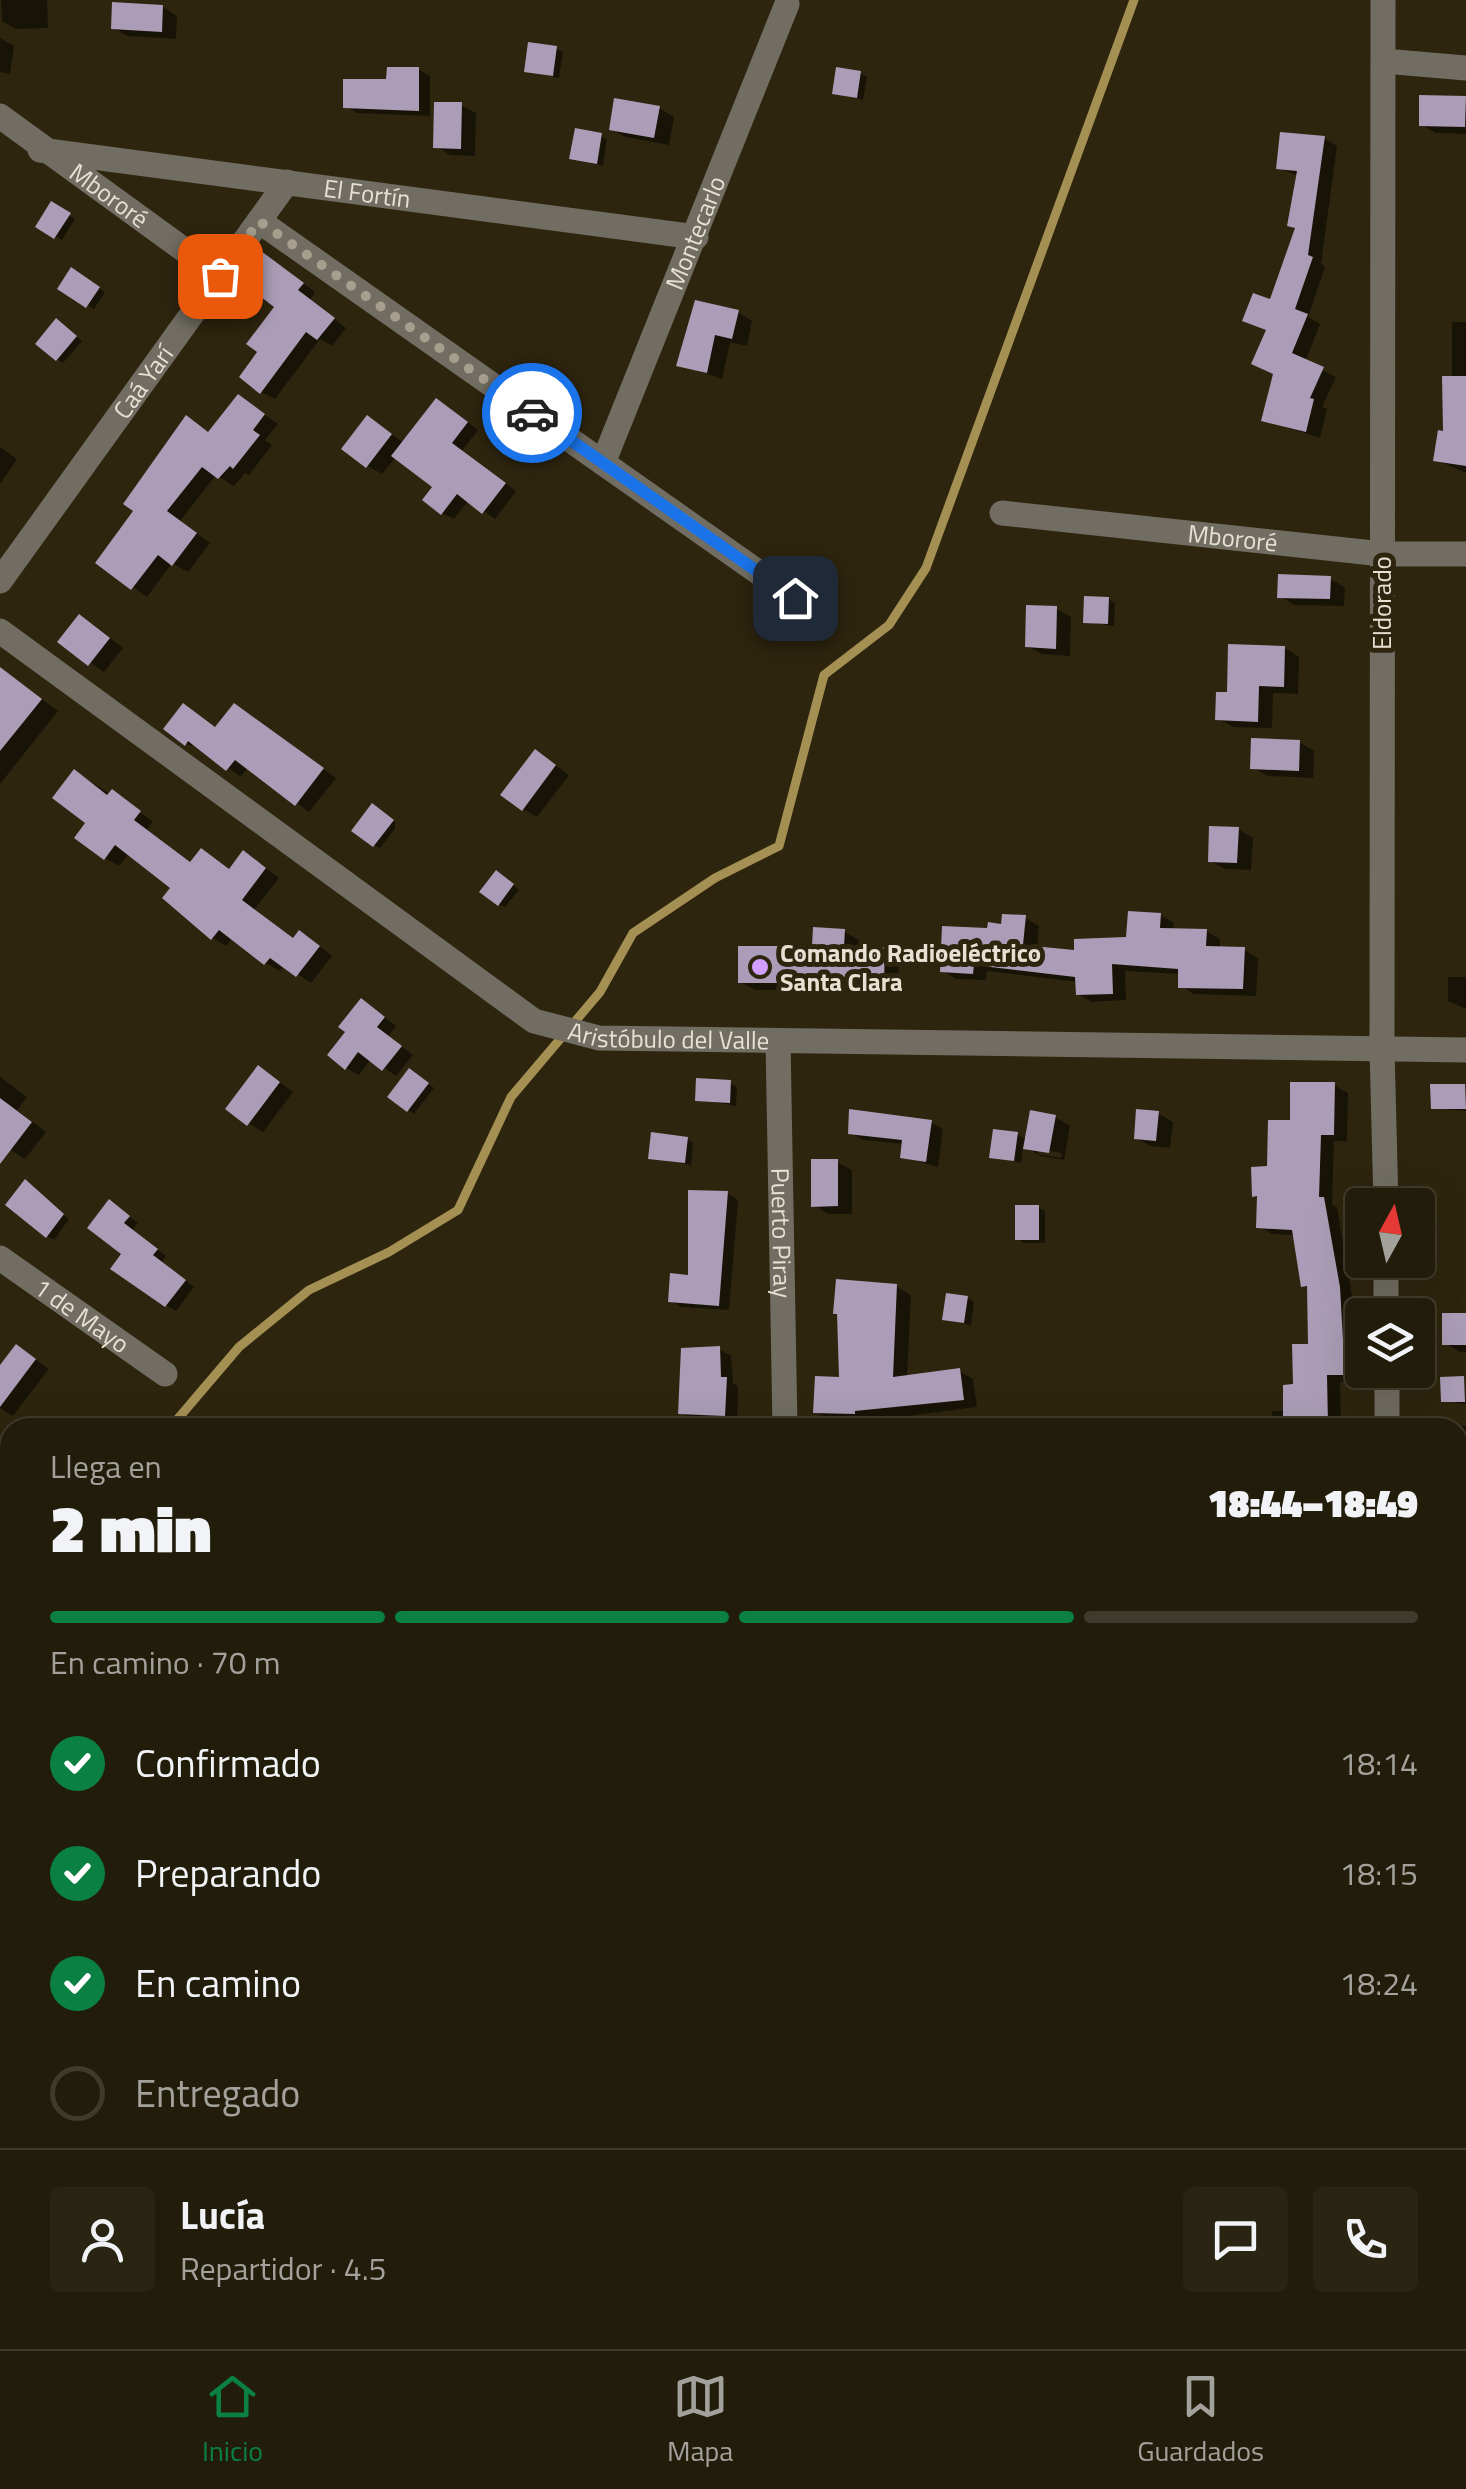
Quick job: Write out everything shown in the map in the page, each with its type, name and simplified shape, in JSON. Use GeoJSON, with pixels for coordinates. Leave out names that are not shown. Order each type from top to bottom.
{"type":"FeatureCollection","features":[{"type":"Feature","properties":{"kind":"street","name":"Eldorado"},"geometry":{"type":"LineString","coordinates":[[1383,0],[1382,1049],[1386,1188]]}},
{"type":"Feature","properties":{"kind":"street","name":"Montecarlo"},"geometry":{"type":"LineString","coordinates":[[603,463],[787,4]]}},
{"type":"Feature","properties":{"kind":"street"},"geometry":{"type":"LineString","coordinates":[[1384,62],[1466,68]]}},
{"type":"Feature","properties":{"kind":"street","name":"Mbororé"},"geometry":{"type":"LineString","coordinates":[[0,116],[40,150],[220,276]]}},
{"type":"Feature","properties":{"kind":"street","name":"El Fortín"},"geometry":{"type":"LineString","coordinates":[[40,150],[696,237]]}},
{"type":"Feature","properties":{"kind":"street","name":"Caá Yarí"},"geometry":{"type":"LineString","coordinates":[[0,581],[287,182]]}},
{"type":"Feature","properties":{"kind":"street"},"geometry":{"type":"LineString","coordinates":[[259,221],[795,598]]}},
{"type":"Feature","properties":{"kind":"street","name":"Mbororé"},"geometry":{"type":"LineString","coordinates":[[1002,514],[1382,554],[1466,554]]}},
{"type":"Feature","properties":{"kind":"street","name":"Aristóbulo del Valle"},"geometry":{"type":"LineString","coordinates":[[0,631],[534,1022],[600,1038],[1466,1050]]}},
{"type":"Feature","properties":{"kind":"street","name":"Puerto Piray"},"geometry":{"type":"LineString","coordinates":[[778,1041],[785,1418]]}},
{"type":"Feature","properties":{"kind":"street","name":"1 de Mayo"},"geometry":{"type":"LineString","coordinates":[[0,1258],[164,1374]]}},
{"type":"Feature","properties":{"kind":"street"},"geometry":{"type":"LineString","coordinates":[[1386,1388],[1387,1418]]}},
{"type":"Feature","properties":{"kind":"building"},"geometry":{"type":"Polygon","coordinates":[[[112,2],[163,5],[162,32],[111,29],[112,2]]]}},
{"type":"Feature","properties":{"kind":"building"},"geometry":{"type":"Polygon","coordinates":[[[528,42],[557,46],[553,76],[524,72],[528,42]]]}},
{"type":"Feature","properties":{"kind":"building"},"geometry":{"type":"Polygon","coordinates":[[[387,67],[419,67],[419,111],[343,108],[343,79],[386,79],[387,67]]]}},
{"type":"Feature","properties":{"kind":"building"},"geometry":{"type":"Polygon","coordinates":[[[836,67],[861,71],[857,98],[832,94],[836,67]]]}},
{"type":"Feature","properties":{"kind":"building"},"geometry":{"type":"Polygon","coordinates":[[[1419,95],[1466,96],[1465,127],[1419,126],[1419,95]]]}},
{"type":"Feature","properties":{"kind":"building"},"geometry":{"type":"Polygon","coordinates":[[[614,98],[660,106],[654,138],[609,130],[614,98]]]}},
{"type":"Feature","properties":{"kind":"building"},"geometry":{"type":"Polygon","coordinates":[[[434,102],[462,102],[461,149],[433,148],[434,102]]]}},
{"type":"Feature","properties":{"kind":"building"},"geometry":{"type":"Polygon","coordinates":[[[575,128],[602,133],[597,164],[569,159],[575,128]]]}},
{"type":"Feature","properties":{"kind":"building"},"geometry":{"type":"Polygon","coordinates":[[[1280,132],[1325,136],[1308,255],[1313,257],[1295,309],[1308,314],[1292,353],[1324,367],[1310,398],[1314,399],[1306,432],[1261,421],[1273,374],[1251,364],[1266,330],[1242,321],[1253,293],[1270,299],[1295,228],[1287,226],[1297,171],[1276,169],[1280,132]]]}},
{"type":"Feature","properties":{"kind":"building"},"geometry":{"type":"Polygon","coordinates":[[[51,201],[71,213],[54,239],[35,227],[51,201]]]}},
{"type":"Feature","properties":{"kind":"building"},"geometry":{"type":"Polygon","coordinates":[[[261,251],[304,283],[298,290],[335,318],[317,340],[306,332],[260,394],[239,377],[257,352],[246,344],[274,307],[239,280],[261,251]]]}},
{"type":"Feature","properties":{"kind":"building"},"geometry":{"type":"Polygon","coordinates":[[[71,267],[100,287],[86,308],[57,289],[71,267]]]}},
{"type":"Feature","properties":{"kind":"building"},"geometry":{"type":"Polygon","coordinates":[[[695,300],[739,310],[732,339],[715,335],[707,373],[676,366],[695,300]]]}},
{"type":"Feature","properties":{"kind":"building"},"geometry":{"type":"Polygon","coordinates":[[[56,318],[77,336],[56,361],[35,344],[56,318]]]}},
{"type":"Feature","properties":{"kind":"building"},"geometry":{"type":"Polygon","coordinates":[[[1442,376],[1466,376],[1466,466],[1433,461],[1438,430],[1443,431],[1442,376]]]}},
{"type":"Feature","properties":{"kind":"building"},"geometry":{"type":"Polygon","coordinates":[[[238,394],[265,414],[253,430],[260,435],[233,469],[230,466],[218,479],[202,467],[167,511],[197,533],[172,566],[158,555],[131,590],[95,563],[133,511],[123,504],[186,415],[208,432],[238,394]]]}},
{"type":"Feature","properties":{"kind":"building"},"geometry":{"type":"Polygon","coordinates":[[[436,398],[468,422],[452,443],[506,483],[482,514],[457,494],[441,515],[422,500],[432,487],[391,456],[436,398]]]}},
{"type":"Feature","properties":{"kind":"building"},"geometry":{"type":"Polygon","coordinates":[[[367,415],[392,434],[366,468],[341,449],[367,415]]]}},
{"type":"Feature","properties":{"kind":"building"},"geometry":{"type":"Polygon","coordinates":[[[1278,574],[1331,576],[1330,599],[1277,598],[1278,574]]]}},
{"type":"Feature","properties":{"kind":"building"},"geometry":{"type":"Polygon","coordinates":[[[1084,596],[1109,597],[1108,624],[1083,623],[1084,596]]]}},
{"type":"Feature","properties":{"kind":"building"},"geometry":{"type":"Polygon","coordinates":[[[1026,605],[1057,606],[1056,649],[1025,647],[1026,605]]]}},
{"type":"Feature","properties":{"kind":"building"},"geometry":{"type":"Polygon","coordinates":[[[79,614],[110,638],[88,666],[57,642],[79,614]]]}},
{"type":"Feature","properties":{"kind":"building"},"geometry":{"type":"Polygon","coordinates":[[[1228,644],[1285,646],[1284,687],[1259,686],[1258,722],[1215,720],[1216,692],[1227,692],[1228,644]]]}},
{"type":"Feature","properties":{"kind":"building"},"geometry":{"type":"Polygon","coordinates":[[[0,667],[42,699],[0,751],[0,667]]]}},
{"type":"Feature","properties":{"kind":"building"},"geometry":{"type":"Polygon","coordinates":[[[183,703],[215,727],[234,703],[324,768],[295,806],[235,760],[226,771],[188,741],[185,746],[163,729],[183,703]]]}},
{"type":"Feature","properties":{"kind":"building"},"geometry":{"type":"Polygon","coordinates":[[[1251,738],[1300,740],[1299,771],[1250,769],[1251,738]]]}},
{"type":"Feature","properties":{"kind":"building"},"geometry":{"type":"Polygon","coordinates":[[[535,749],[556,765],[522,811],[500,795],[535,749]]]}},
{"type":"Feature","properties":{"kind":"building"},"geometry":{"type":"Polygon","coordinates":[[[74,769],[107,795],[112,789],[141,811],[134,820],[190,862],[201,848],[229,869],[243,850],[266,868],[242,900],[293,938],[299,930],[320,946],[296,977],[270,958],[264,965],[219,930],[211,940],[162,898],[170,888],[115,845],[104,860],[74,838],[85,823],[52,798],[74,769]]]}},
{"type":"Feature","properties":{"kind":"building"},"geometry":{"type":"Polygon","coordinates":[[[372,803],[394,820],[373,847],[351,831],[372,803]]]}},
{"type":"Feature","properties":{"kind":"building"},"geometry":{"type":"Polygon","coordinates":[[[1209,826],[1239,827],[1237,863],[1208,862],[1209,826]]]}},
{"type":"Feature","properties":{"kind":"building"},"geometry":{"type":"Polygon","coordinates":[[[496,870],[514,884],[498,906],[479,892],[496,870]]]}},
{"type":"Feature","properties":{"kind":"building"},"geometry":{"type":"Polygon","coordinates":[[[1128,911],[1161,913],[1160,928],[1207,929],[1206,946],[1245,947],[1243,989],[1178,988],[1178,969],[1112,964],[1113,994],[1076,995],[1075,977],[974,965],[973,974],[940,972],[942,926],[987,928],[988,922],[1001,924],[1002,914],[1026,915],[1023,945],[1074,950],[1074,939],[1126,937],[1128,911]]]}},
{"type":"Feature","properties":{"kind":"building"},"geometry":{"type":"Polygon","coordinates":[[[813,927],[845,929],[844,947],[885,947],[884,981],[780,972],[780,983],[738,983],[738,946],[812,946],[813,927]]]}},
{"type":"Feature","properties":{"kind":"building"},"geometry":{"type":"Polygon","coordinates":[[[361,998],[385,1017],[377,1027],[402,1046],[382,1071],[358,1052],[345,1070],[327,1055],[345,1032],[338,1027],[361,998]]]}},
{"type":"Feature","properties":{"kind":"building"},"geometry":{"type":"Polygon","coordinates":[[[258,1065],[280,1082],[247,1126],[225,1109],[258,1065]]]}},
{"type":"Feature","properties":{"kind":"building"},"geometry":{"type":"Polygon","coordinates":[[[409,1068],[429,1083],[407,1112],[387,1097],[409,1068]]]}},
{"type":"Feature","properties":{"kind":"building"},"geometry":{"type":"Polygon","coordinates":[[[696,1078],[731,1080],[730,1103],[695,1101],[696,1078]]]}},
{"type":"Feature","properties":{"kind":"building"},"geometry":{"type":"Polygon","coordinates":[[[1290,1082],[1335,1082],[1334,1135],[1321,1135],[1319,1197],[1324,1197],[1340,1287],[1345,1375],[1327,1375],[1328,1418],[1283,1418],[1283,1385],[1293,1384],[1292,1344],[1308,1344],[1307,1286],[1301,1287],[1292,1230],[1256,1228],[1257,1196],[1252,1197],[1251,1167],[1267,1166],[1268,1120],[1290,1120],[1290,1082]]]}},
{"type":"Feature","properties":{"kind":"building"},"geometry":{"type":"Polygon","coordinates":[[[1430,1084],[1465,1084],[1466,1109],[1431,1109],[1430,1084]]]}},
{"type":"Feature","properties":{"kind":"building"},"geometry":{"type":"Polygon","coordinates":[[[0,1098],[32,1122],[0,1164],[0,1098]]]}},
{"type":"Feature","properties":{"kind":"building"},"geometry":{"type":"Polygon","coordinates":[[[849,1109],[932,1120],[926,1162],[900,1158],[902,1140],[848,1134],[849,1109]]]}},
{"type":"Feature","properties":{"kind":"building"},"geometry":{"type":"Polygon","coordinates":[[[1136,1109],[1159,1111],[1156,1141],[1134,1139],[1136,1109]]]}},
{"type":"Feature","properties":{"kind":"building"},"geometry":{"type":"Polygon","coordinates":[[[1030,1110],[1056,1115],[1049,1153],[1023,1149],[1030,1110]]]}},
{"type":"Feature","properties":{"kind":"building"},"geometry":{"type":"Polygon","coordinates":[[[993,1129],[1018,1132],[1014,1161],[989,1158],[993,1129]]]}},
{"type":"Feature","properties":{"kind":"building"},"geometry":{"type":"Polygon","coordinates":[[[651,1132],[688,1137],[685,1163],[648,1159],[651,1132]]]}},
{"type":"Feature","properties":{"kind":"building"},"geometry":{"type":"Polygon","coordinates":[[[811,1159],[838,1159],[838,1206],[811,1207],[811,1159]]]}},
{"type":"Feature","properties":{"kind":"building"},"geometry":{"type":"Polygon","coordinates":[[[25,1179],[64,1214],[46,1238],[5,1205],[25,1179]]]}},
{"type":"Feature","properties":{"kind":"building"},"geometry":{"type":"Polygon","coordinates":[[[688,1190],[728,1191],[719,1306],[668,1302],[670,1273],[688,1275],[688,1190]]]}},
{"type":"Feature","properties":{"kind":"building"},"geometry":{"type":"Polygon","coordinates":[[[109,1199],[130,1216],[124,1223],[158,1249],[153,1255],[186,1280],[165,1307],[110,1269],[121,1254],[87,1228],[109,1199]]]}},
{"type":"Feature","properties":{"kind":"building"},"geometry":{"type":"Polygon","coordinates":[[[1015,1205],[1039,1205],[1039,1240],[1015,1240],[1015,1205]]]}},
{"type":"Feature","properties":{"kind":"building"},"geometry":{"type":"Polygon","coordinates":[[[836,1279],[897,1284],[893,1377],[960,1368],[964,1400],[855,1414],[813,1413],[815,1376],[839,1377],[837,1314],[833,1314],[836,1279]]]}},
{"type":"Feature","properties":{"kind":"building"},"geometry":{"type":"Polygon","coordinates":[[[946,1293],[968,1296],[964,1323],[942,1320],[946,1293]]]}},
{"type":"Feature","properties":{"kind":"building"},"geometry":{"type":"Polygon","coordinates":[[[1442,1313],[1466,1313],[1466,1345],[1442,1345],[1442,1313]]]}},
{"type":"Feature","properties":{"kind":"building"},"geometry":{"type":"Polygon","coordinates":[[[16,1344],[36,1359],[0,1407],[0,1365],[16,1344]]]}},
{"type":"Feature","properties":{"kind":"building"},"geometry":{"type":"Polygon","coordinates":[[[720,1346],[721,1377],[727,1377],[725,1416],[678,1414],[681,1348],[720,1346]]]}},
{"type":"Feature","properties":{"kind":"building"},"geometry":{"type":"Polygon","coordinates":[[[1464,1376],[1465,1402],[1441,1402],[1440,1377],[1464,1376]]]}},
{"type":"Feature","properties":{"kind":"waterway"},"geometry":{"type":"LineString","coordinates":[[179,1418],[239,1347],[309,1290],[389,1252],[458,1210],[511,1097],[600,992],[633,933],[715,878],[779,846],[824,675],[889,625],[926,568],[1134,0]]}},
{"type":"Feature","properties":{"kind":"way so far"},"geometry":{"type":"LineString","coordinates":[[220,276],[259,221],[532,413]]}},
{"type":"Feature","properties":{"kind":"place","name":"Comando Radioeléctrico Santa Clara"},"geometry":{"type":"Point","coordinates":[760,967]}},
{"type":"Feature","properties":{"kind":"route"},"geometry":{"type":"LineString","coordinates":[[532,413],[795,598]]}}]}
